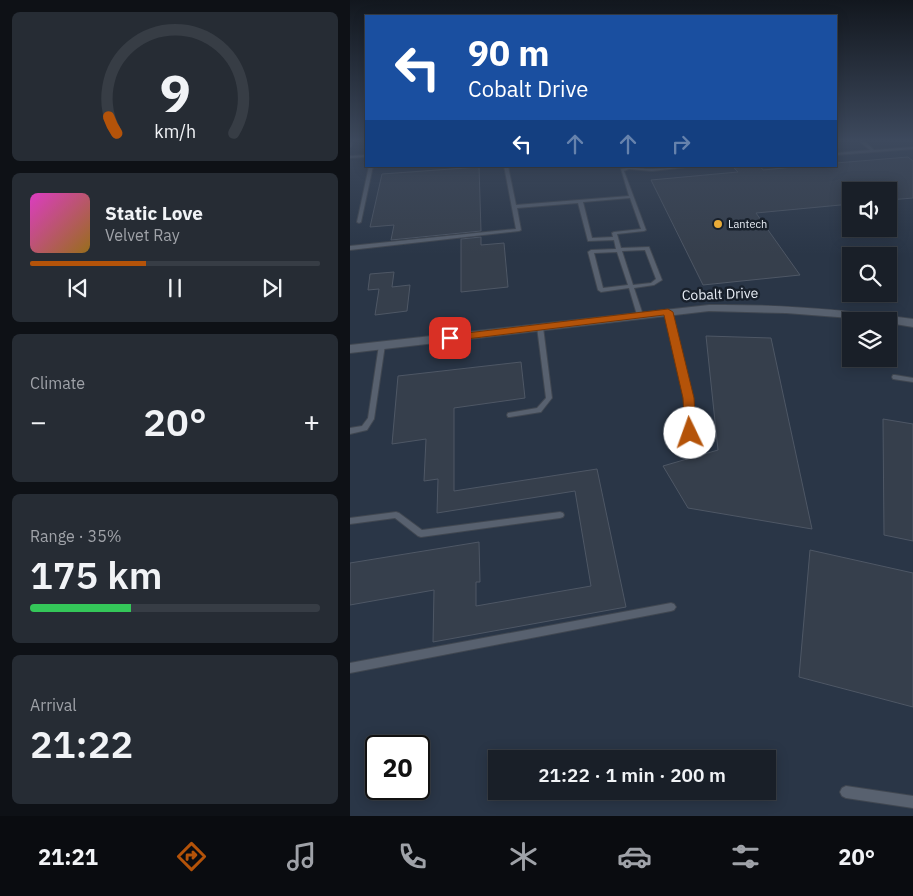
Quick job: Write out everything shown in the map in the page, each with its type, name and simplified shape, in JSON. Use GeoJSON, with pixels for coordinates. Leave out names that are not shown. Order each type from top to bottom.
{"type":"FeatureCollection","features":[{"type":"Feature","properties":{"kind":"street","name":"Cobalt Drive"},"geometry":{"type":"LineString","coordinates":[[350,349],[668,312],[758,307],[816,310],[913,323]]}},
{"type":"Feature","properties":{"kind":"lane"},"geometry":{"type":"LineString","coordinates":[[359,222],[368,178]]}},
{"type":"Feature","properties":{"kind":"lane"},"geometry":{"type":"LineString","coordinates":[[350,248],[519,230],[508,178]]}},
{"type":"Feature","properties":{"kind":"lane"},"geometry":{"type":"LineString","coordinates":[[625,178],[644,230],[614,233],[640,315]]}},
{"type":"Feature","properties":{"kind":"lane"},"geometry":{"type":"LineString","coordinates":[[514,207],[632,197]]}},
{"type":"Feature","properties":{"kind":"lane"},"geometry":{"type":"LineString","coordinates":[[580,201],[590,240],[615,238]]}},
{"type":"Feature","properties":{"kind":"lane"},"geometry":{"type":"LineString","coordinates":[[647,248],[659,280],[652,284],[631,287],[601,290],[591,252],[647,248]]}},
{"type":"Feature","properties":{"kind":"lane"},"geometry":{"type":"LineString","coordinates":[[668,312],[689,398],[690,433]]}},
{"type":"Feature","properties":{"kind":"lane"},"geometry":{"type":"LineString","coordinates":[[510,414],[539,410],[548,398],[540,327]]}},
{"type":"Feature","properties":{"kind":"lane"},"geometry":{"type":"LineString","coordinates":[[350,431],[364,428],[371,419],[382,346]]}},
{"type":"Feature","properties":{"kind":"lane"},"geometry":{"type":"LineString","coordinates":[[895,377],[913,380]]}},
{"type":"Feature","properties":{"kind":"lane"},"geometry":{"type":"LineString","coordinates":[[350,521],[396,514],[421,534],[560,515]]}},
{"type":"Feature","properties":{"kind":"lane"},"geometry":{"type":"LineString","coordinates":[[350,668],[671,607]]}},
{"type":"Feature","properties":{"kind":"lane"},"geometry":{"type":"LineString","coordinates":[[846,792],[913,802]]}},
{"type":"Feature","properties":{"kind":"shaded area"},"geometry":{"type":"Polygon","coordinates":[[[350,178],[913,178],[913,816],[350,816],[350,178]]]}},
{"type":"Feature","properties":{"kind":"building"},"geometry":{"type":"Polygon","coordinates":[[[381,178],[479,178],[481,231],[391,240],[394,225],[370,227],[381,178]]]}},
{"type":"Feature","properties":{"kind":"building","name":"Lantech"},"geometry":{"type":"Polygon","coordinates":[[[672,178],[913,178],[913,198],[897,199],[897,182],[842,182],[842,205],[756,213],[800,275],[703,285],[651,180],[672,178]]]}},
{"type":"Feature","properties":{"kind":"building"},"geometry":{"type":"Polygon","coordinates":[[[481,237],[481,245],[504,243],[508,287],[461,292],[461,239],[481,237]]]}},
{"type":"Feature","properties":{"kind":"building"},"geometry":{"type":"Polygon","coordinates":[[[394,272],[392,287],[410,285],[407,311],[375,315],[379,289],[368,290],[370,274],[394,272]]]}},
{"type":"Feature","properties":{"kind":"building"},"geometry":{"type":"Polygon","coordinates":[[[706,336],[771,338],[812,529],[688,508],[663,466],[718,450],[706,336]]]}},
{"type":"Feature","properties":{"kind":"building"},"geometry":{"type":"Polygon","coordinates":[[[521,362],[525,398],[454,408],[454,491],[597,469],[626,607],[433,642],[434,590],[350,605],[350,563],[479,542],[480,582],[476,582],[476,606],[591,586],[575,491],[437,513],[438,479],[424,481],[426,439],[392,444],[398,376],[521,362]]]}},
{"type":"Feature","properties":{"kind":"building"},"geometry":{"type":"Polygon","coordinates":[[[883,419],[913,424],[913,541],[884,535],[883,419]]]}},
{"type":"Feature","properties":{"kind":"building"},"geometry":{"type":"Polygon","coordinates":[[[810,550],[913,573],[913,707],[799,677],[810,550]]]}},
{"type":"Feature","properties":{"kind":"place","name":"Lantech"},"geometry":{"type":"Point","coordinates":[718,224]}},
{"type":"Feature","properties":{"kind":"route"},"geometry":{"type":"LineString","coordinates":[[450,338],[668,312],[689,398],[690,433]]}}]}
